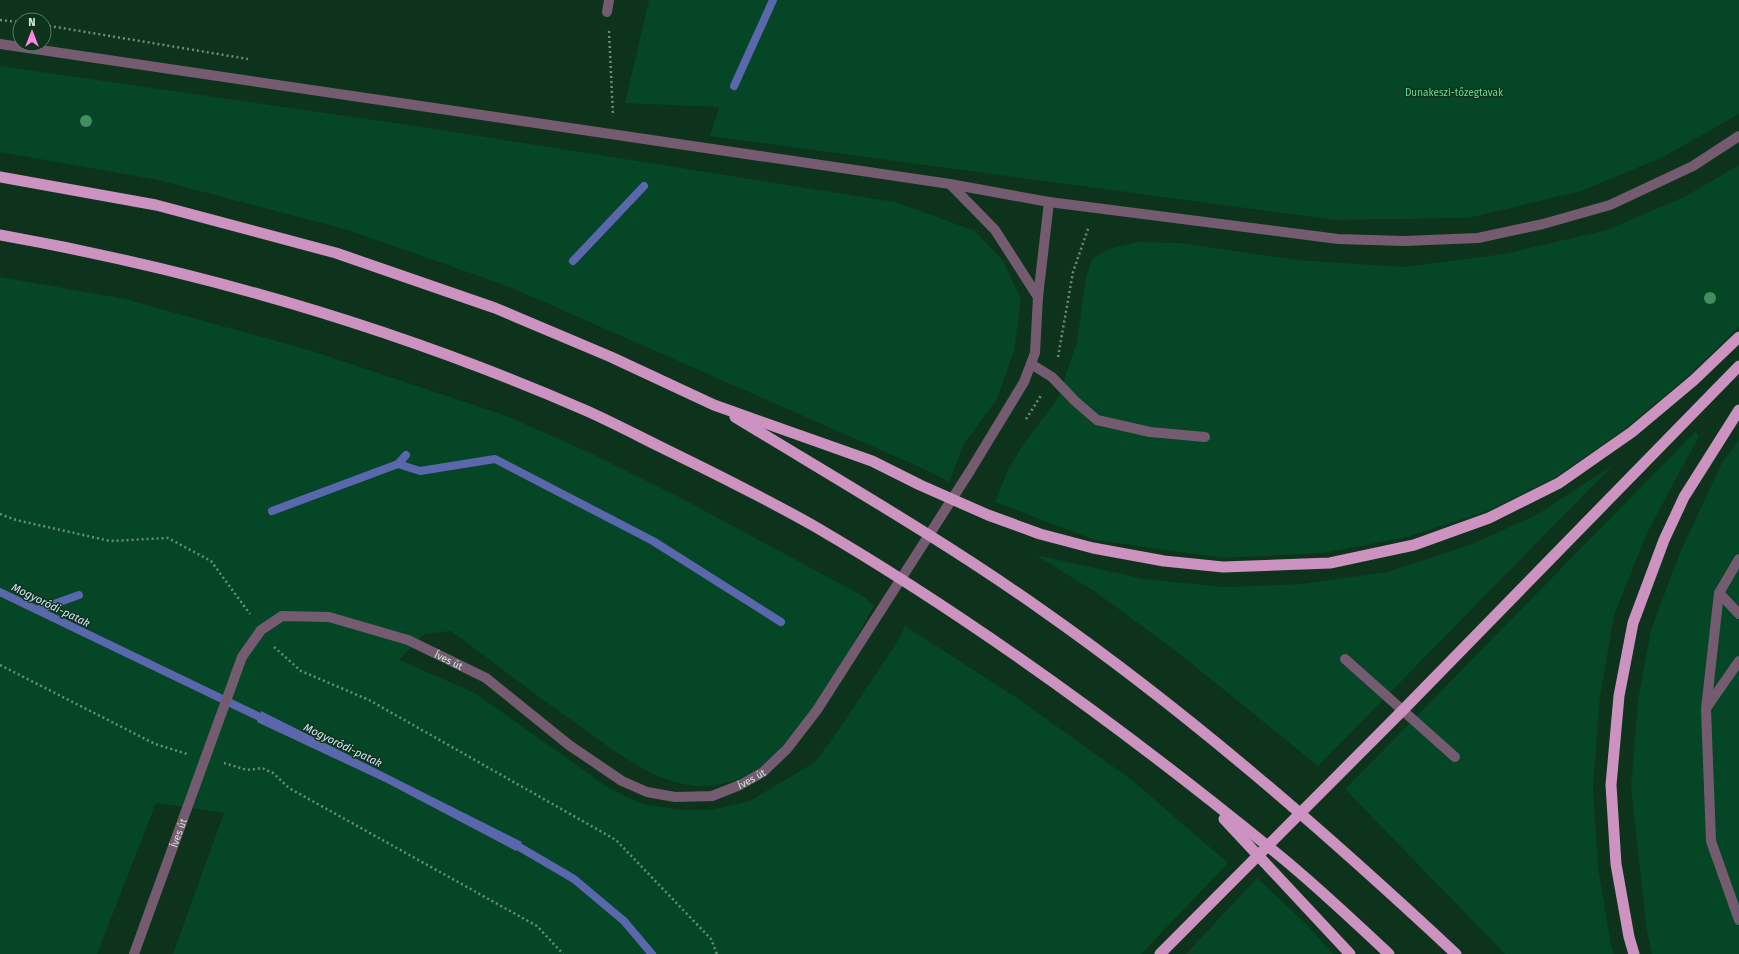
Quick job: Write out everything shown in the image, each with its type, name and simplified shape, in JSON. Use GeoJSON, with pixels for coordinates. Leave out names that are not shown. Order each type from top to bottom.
{"type":"FeatureCollection","features":[{"type":"Feature","properties":{"kind":"highway"},"geometry":{"type":"LineString","coordinates":[[0,177],[156,205],[336,253],[495,308],[611,357],[714,404],[872,461],[920,485],[988,515],[1040,534],[1093,548],[1164,562],[1222,567],[1330,563],[1414,545],[1489,518],[1559,483],[1632,432],[1694,380],[1739,337]]}},
{"type":"Feature","properties":{"kind":"highway"},"geometry":{"type":"LineString","coordinates":[[0,235],[150,265],[325,313],[433,350],[591,413],[741,486],[812,525],[879,565],[933,600],[1096,713],[1273,850],[1389,954]]}},
{"type":"Feature","properties":{"kind":"highway"},"geometry":{"type":"LineString","coordinates":[[1160,954],[1403,710],[1739,366]]}},
{"type":"Feature","properties":{"kind":"highway"},"geometry":{"type":"LineString","coordinates":[[714,404],[905,519],[1043,610],[1182,714],[1240,762],[1367,871],[1456,954]]}},
{"type":"Feature","properties":{"kind":"highway"},"geometry":{"type":"LineString","coordinates":[[1634,954],[1629,937],[1616,864],[1611,785],[1619,696],[1633,623],[1664,540],[1684,497],[1739,410]]}},
{"type":"Feature","properties":{"kind":"highway"},"geometry":{"type":"LineString","coordinates":[[1202,795],[1350,954]]}},
{"type":"Feature","properties":{"kind":"street"},"geometry":{"type":"LineString","coordinates":[[607,12],[609,0]]}},
{"type":"Feature","properties":{"kind":"street"},"geometry":{"type":"LineString","coordinates":[[0,44],[950,184],[1049,202],[1338,239],[1404,241],[1478,238],[1543,224],[1610,205],[1693,166],[1739,136]]}},
{"type":"Feature","properties":{"kind":"street"},"geometry":{"type":"LineString","coordinates":[[950,184],[995,230],[1038,297]]}},
{"type":"Feature","properties":{"kind":"street","name":"Íves út"},"geometry":{"type":"LineString","coordinates":[[134,954],[242,657],[261,630],[282,616],[329,618],[408,640],[486,678],[569,745],[622,781],[647,792],[675,797],[712,796],[740,785],[764,772],[787,749],[817,710],[970,471],[1024,382],[1035,353],[1038,297],[1049,202]]}},
{"type":"Feature","properties":{"kind":"street"},"geometry":{"type":"LineString","coordinates":[[1031,364],[1052,377],[1075,401],[1097,420],[1150,432],[1205,437]]}},
{"type":"Feature","properties":{"kind":"street"},"geometry":{"type":"LineString","coordinates":[[1739,559],[1719,593],[1706,709],[1711,841],[1736,906],[1739,920]]}},
{"type":"Feature","properties":{"kind":"street"},"geometry":{"type":"LineString","coordinates":[[1719,593],[1739,614]]}},
{"type":"Feature","properties":{"kind":"street"},"geometry":{"type":"LineString","coordinates":[[1345,659],[1455,757]]}},
{"type":"Feature","properties":{"kind":"street"},"geometry":{"type":"LineString","coordinates":[[1706,709],[1739,661]]}},
{"type":"Feature","properties":{"kind":"path"},"geometry":{"type":"LineString","coordinates":[[607,12],[613,116]]}},
{"type":"Feature","properties":{"kind":"path"},"geometry":{"type":"LineString","coordinates":[[0,20],[12,21]]}},
{"type":"Feature","properties":{"kind":"path"},"geometry":{"type":"LineString","coordinates":[[0,514],[16,520],[110,541],[168,538],[211,560],[269,643],[301,671],[369,700],[616,840],[712,939],[717,954]]}},
{"type":"Feature","properties":{"kind":"path"},"geometry":{"type":"LineString","coordinates":[[0,666],[155,744],[247,770],[262,768],[273,773],[289,788],[537,926],[564,954]]}},
{"type":"Feature","properties":{"kind":"green space","name":"Dunakeszi-tőzegtavak"},"geometry":{"type":"Polygon","coordinates":[[[649,0],[1739,0],[1739,114],[1663,157],[1581,191],[1468,218],[1335,220],[710,136],[719,107],[625,103],[649,0]]]}},
{"type":"Feature","properties":{"kind":"green space"},"geometry":{"type":"Polygon","coordinates":[[[0,66],[416,126],[895,202],[975,231],[1003,261],[1021,299],[1014,351],[997,399],[964,444],[949,482],[933,473],[510,287],[348,230],[158,180],[0,152],[0,66]]]}},
{"type":"Feature","properties":{"kind":"green space"},"geometry":{"type":"Polygon","coordinates":[[[1739,165],[1739,327],[1688,376],[1625,429],[1556,477],[1487,511],[1407,537],[1324,553],[1224,558],[1095,540],[995,502],[1008,470],[1025,442],[1058,398],[1077,342],[1086,277],[1093,258],[1109,249],[1138,242],[1180,243],[1297,260],[1404,267],[1504,254],[1607,230],[1686,196],[1739,165]]]}},
{"type":"Feature","properties":{"kind":"green space"},"geometry":{"type":"Polygon","coordinates":[[[0,277],[125,299],[312,351],[504,415],[586,451],[679,497],[863,596],[874,606],[825,692],[811,712],[779,750],[761,766],[743,777],[711,786],[679,783],[654,774],[631,762],[553,707],[451,631],[424,634],[399,660],[475,693],[610,789],[642,804],[681,810],[711,810],[750,801],[815,762],[840,728],[898,641],[905,626],[1017,698],[1133,781],[1228,863],[1141,954],[173,954],[224,813],[156,803],[97,954],[0,954],[0,277]]]}},
{"type":"Feature","properties":{"kind":"green space"},"geometry":{"type":"Polygon","coordinates":[[[1695,432],[1699,436],[1648,531],[1614,615],[1600,697],[1593,786],[1598,867],[1611,946],[1614,954],[1505,954],[1345,789],[1695,432]]]}},
{"type":"Feature","properties":{"kind":"green space"},"geometry":{"type":"Polygon","coordinates":[[[1739,439],[1739,954],[1652,954],[1647,932],[1631,787],[1638,701],[1651,630],[1679,555],[1722,463],[1739,439]]]}},
{"type":"Feature","properties":{"kind":"green space"},"geometry":{"type":"Polygon","coordinates":[[[1613,465],[1318,766],[1181,655],[1097,593],[1036,555],[1144,579],[1224,587],[1302,584],[1387,572],[1470,545],[1538,514],[1613,465]]]}},
{"type":"Feature","properties":{"kind":"green space"},"geometry":{"type":"Polygon","coordinates":[[[1257,878],[1306,924],[1333,954],[1186,954],[1257,878]]]}},
{"type":"Feature","properties":{"kind":"water"},"geometry":{"type":"Polygon","coordinates":[[[261,711],[522,842],[516,851],[387,783],[257,722],[261,711]]]}},
{"type":"Feature","properties":{"kind":"waterway"},"geometry":{"type":"LineString","coordinates":[[734,86],[773,0]]}},
{"type":"Feature","properties":{"kind":"waterway"},"geometry":{"type":"LineString","coordinates":[[573,261],[644,186]]}},
{"type":"Feature","properties":{"kind":"waterway"},"geometry":{"type":"LineString","coordinates":[[272,511],[398,464],[406,455]]}},
{"type":"Feature","properties":{"kind":"waterway"},"geometry":{"type":"LineString","coordinates":[[398,464],[420,471],[495,459],[653,541],[781,622]]}},
{"type":"Feature","properties":{"kind":"waterway","name":"Mogyoródi-patak"},"geometry":{"type":"LineString","coordinates":[[0,592],[268,721]]}},
{"type":"Feature","properties":{"kind":"waterway"},"geometry":{"type":"LineString","coordinates":[[37,610],[79,595]]}},
{"type":"Feature","properties":{"kind":"waterway","name":"Mogyoródi-patak"},"geometry":{"type":"LineString","coordinates":[[509,841],[574,879],[624,921],[652,954]]}}]}
